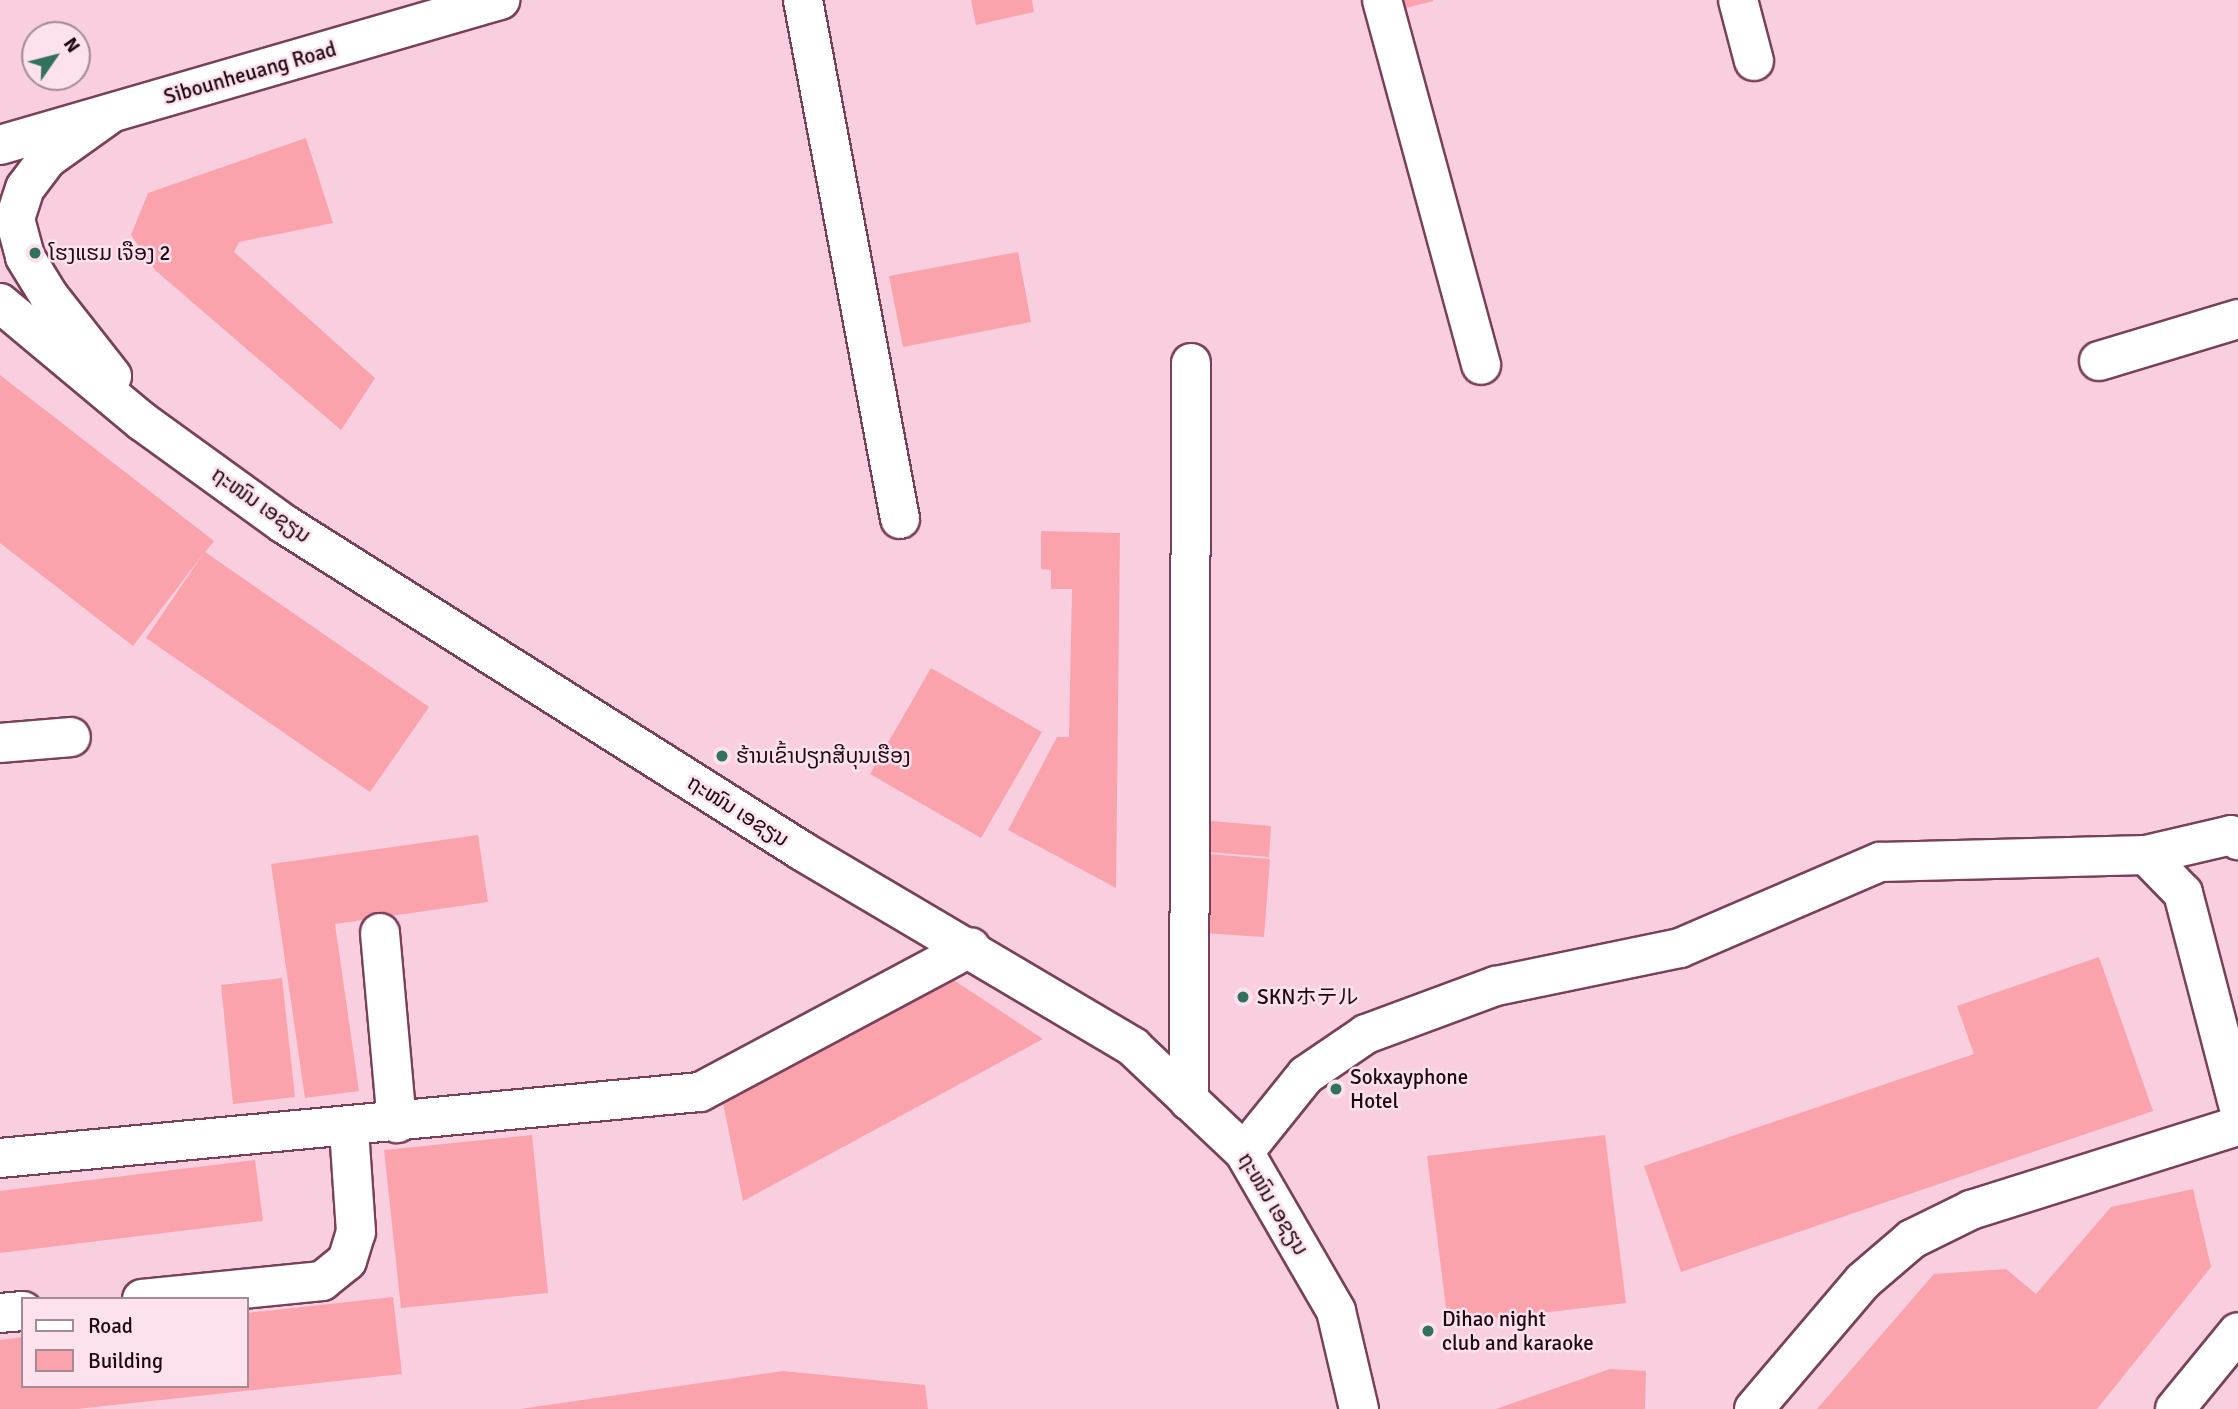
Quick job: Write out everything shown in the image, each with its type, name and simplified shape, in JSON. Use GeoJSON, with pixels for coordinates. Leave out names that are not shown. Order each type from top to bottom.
{"type":"FeatureCollection","features":[{"type":"Feature","properties":{"kind":"street","name":"Sibounheuang Road"},"geometry":{"type":"LineString","coordinates":[[0,145],[500,0]]}},
{"type":"Feature","properties":{"kind":"street"},"geometry":{"type":"LineString","coordinates":[[803,0],[900,519]]}},
{"type":"Feature","properties":{"kind":"street"},"geometry":{"type":"LineString","coordinates":[[1382,0],[1481,365]]}},
{"type":"Feature","properties":{"kind":"street"},"geometry":{"type":"LineString","coordinates":[[1738,0],[1754,61]]}},
{"type":"Feature","properties":{"kind":"street"},"geometry":{"type":"LineString","coordinates":[[110,114],[47,159],[24,188],[15,219],[25,257],[49,296],[144,422]]}},
{"type":"Feature","properties":{"kind":"street","name":"ຖະໜົນ ເອຊຽນ"},"geometry":{"type":"LineString","coordinates":[[0,303],[144,422],[285,524],[802,851],[971,947],[1133,1047],[1244,1152],[1336,1311],[1359,1409]]}},
{"type":"Feature","properties":{"kind":"street"},"geometry":{"type":"LineString","coordinates":[[2099,361],[2238,319]]}},
{"type":"Feature","properties":{"kind":"street"},"geometry":{"type":"LineString","coordinates":[[1189,1101],[1191,363]]}},
{"type":"Feature","properties":{"kind":"street"},"geometry":{"type":"LineString","coordinates":[[0,743],[71,737]]}},
{"type":"Feature","properties":{"kind":"street"},"geometry":{"type":"LineString","coordinates":[[1244,1152],[1306,1075],[1366,1034],[1496,986],[1680,948],[1880,862],[2146,855],[2231,835],[2238,841]]}},
{"type":"Feature","properties":{"kind":"street"},"geometry":{"type":"LineString","coordinates":[[2146,855],[2183,893],[2238,1104]]}},
{"type":"Feature","properties":{"kind":"street"},"geometry":{"type":"LineString","coordinates":[[380,933],[397,1123]]}},
{"type":"Feature","properties":{"kind":"street"},"geometry":{"type":"LineString","coordinates":[[0,1158],[349,1130],[700,1092],[971,947]]}},
{"type":"Feature","properties":{"kind":"street"},"geometry":{"type":"LineString","coordinates":[[1754,1409],[1863,1281],[1912,1239],[1971,1210],[2238,1126]]}},
{"type":"Feature","properties":{"kind":"street"},"geometry":{"type":"LineString","coordinates":[[162,1297],[322,1281],[346,1262],[356,1232],[349,1130]]}},
{"type":"Feature","properties":{"kind":"street"},"geometry":{"type":"LineString","coordinates":[[0,1313],[21,1311]]}},
{"type":"Feature","properties":{"kind":"street"},"geometry":{"type":"LineString","coordinates":[[2175,1409],[2238,1332]]}},
{"type":"Feature","properties":{"kind":"building"},"geometry":{"type":"Polygon","coordinates":[[[971,0],[1032,0],[1034,12],[976,25],[971,0]]]}},
{"type":"Feature","properties":{"kind":"building"},"geometry":{"type":"Polygon","coordinates":[[[1399,0],[1433,0],[1433,1],[1402,9],[1399,0]]]}},
{"type":"Feature","properties":{"kind":"building"},"geometry":{"type":"Polygon","coordinates":[[[306,138],[333,223],[239,242],[234,252],[375,378],[341,430],[155,270],[131,235],[148,193],[306,138]]]}},
{"type":"Feature","properties":{"kind":"building"},"geometry":{"type":"Polygon","coordinates":[[[1018,252],[1031,322],[903,347],[889,276],[1018,252]]]}},
{"type":"Feature","properties":{"kind":"building"},"geometry":{"type":"Polygon","coordinates":[[[0,375],[214,541],[205,552],[429,707],[370,792],[146,638],[203,554],[133,646],[0,543],[0,375]]]}},
{"type":"Feature","properties":{"kind":"building"},"geometry":{"type":"Polygon","coordinates":[[[1041,531],[1120,533],[1116,888],[1008,830],[1057,737],[1069,737],[1072,589],[1051,589],[1051,570],[1041,569],[1041,531]]]}},
{"type":"Feature","properties":{"kind":"building"},"geometry":{"type":"Polygon","coordinates":[[[931,668],[1042,732],[981,838],[870,774],[931,668]]]}},
{"type":"Feature","properties":{"kind":"building"},"geometry":{"type":"Polygon","coordinates":[[[1211,821],[1271,826],[1269,857],[1209,852],[1211,821]]]}},
{"type":"Feature","properties":{"kind":"building"},"geometry":{"type":"Polygon","coordinates":[[[478,835],[488,902],[335,924],[359,1091],[305,1098],[271,864],[478,835]]]}},
{"type":"Feature","properties":{"kind":"building"},"geometry":{"type":"Polygon","coordinates":[[[1208,854],[1270,859],[1264,937],[1203,933],[1208,854]]]}},
{"type":"Feature","properties":{"kind":"building"},"geometry":{"type":"Polygon","coordinates":[[[2099,957],[2153,1111],[1681,1272],[1644,1166],[1974,1054],[1957,1006],[2099,957]]]}},
{"type":"Feature","properties":{"kind":"building"},"geometry":{"type":"Polygon","coordinates":[[[946,975],[1043,1039],[743,1201],[722,1098],[946,975]]]}},
{"type":"Feature","properties":{"kind":"building"},"geometry":{"type":"Polygon","coordinates":[[[282,978],[295,1097],[233,1104],[221,985],[282,978]]]}},
{"type":"Feature","properties":{"kind":"building"},"geometry":{"type":"Polygon","coordinates":[[[532,1135],[548,1293],[401,1308],[384,1150],[532,1135]]]}},
{"type":"Feature","properties":{"kind":"building"},"geometry":{"type":"Polygon","coordinates":[[[1605,1135],[1626,1303],[1448,1324],[1427,1156],[1605,1135]]]}},
{"type":"Feature","properties":{"kind":"building"},"geometry":{"type":"Polygon","coordinates":[[[255,1160],[263,1221],[0,1253],[0,1191],[255,1160]]]}},
{"type":"Feature","properties":{"kind":"building"},"geometry":{"type":"Polygon","coordinates":[[[2193,1189],[2211,1267],[2097,1409],[1817,1409],[1934,1274],[2006,1269],[2036,1294],[2111,1207],[2193,1189]]]}},
{"type":"Feature","properties":{"kind":"building"},"geometry":{"type":"Polygon","coordinates":[[[393,1297],[402,1374],[77,1409],[0,1409],[0,1340],[21,1337],[21,1388],[248,1388],[248,1313],[393,1297]]]}},
{"type":"Feature","properties":{"kind":"building"},"geometry":{"type":"Polygon","coordinates":[[[1610,1369],[1646,1371],[1645,1409],[1496,1409],[1610,1369]]]}},
{"type":"Feature","properties":{"kind":"building"},"geometry":{"type":"Polygon","coordinates":[[[783,1371],[925,1385],[928,1409],[520,1409],[783,1371]]]}},
{"type":"Feature","properties":{"kind":"place","name":"ໂຮງແຮມ ເຈືອງ 2"},"geometry":{"type":"Point","coordinates":[35,253]}},
{"type":"Feature","properties":{"kind":"place","name":"ຮ້ານເຂົ້າປຽກສີບຸນເຮືອງ"},"geometry":{"type":"Point","coordinates":[722,756]}},
{"type":"Feature","properties":{"kind":"place","name":"SKNホテル"},"geometry":{"type":"Point","coordinates":[1243,997]}},
{"type":"Feature","properties":{"kind":"place","name":"Sokxayphone Hotel"},"geometry":{"type":"Point","coordinates":[1336,1089]}},
{"type":"Feature","properties":{"kind":"place","name":"Dihao night club and karaoke"},"geometry":{"type":"Point","coordinates":[1428,1331]}}]}
